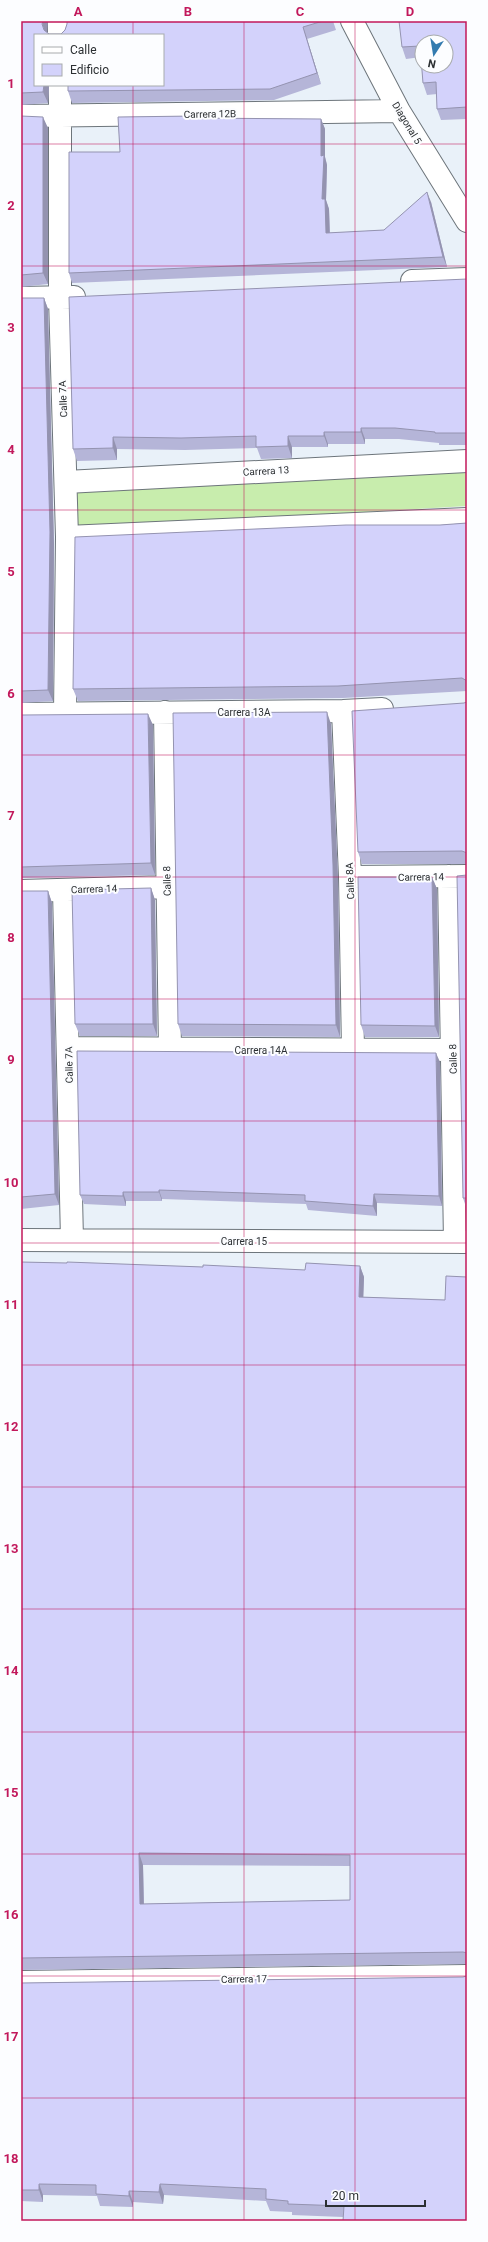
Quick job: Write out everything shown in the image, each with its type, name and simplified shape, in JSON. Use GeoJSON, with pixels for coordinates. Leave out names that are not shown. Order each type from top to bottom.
{"type":"FeatureCollection","features":[{"type":"Feature","properties":{"kind":"street"},"geometry":{"type":"LineString","coordinates":[[59,21],[59,34]]}},
{"type":"Feature","properties":{"kind":"street","name":"Diagonal 5"},"geometry":{"type":"LineString","coordinates":[[353,21],[399,111],[459,194],[467,221]]}},
{"type":"Feature","properties":{"kind":"street","name":"Calle 7A"},"geometry":{"type":"LineString","coordinates":[[60,86],[60,298],[67,537],[65,713]]}},
{"type":"Feature","properties":{"kind":"street","name":"Carrera 12B"},"geometry":{"type":"LineString","coordinates":[[21,116],[399,111]]}},
{"type":"Feature","properties":{"kind":"street"},"geometry":{"type":"LineString","coordinates":[[395,282],[467,278]]}},
{"type":"Feature","properties":{"kind":"street"},"geometry":{"type":"LineString","coordinates":[[21,298],[92,296]]}},
{"type":"Feature","properties":{"kind":"street","name":"Carrera 13"},"geometry":{"type":"LineString","coordinates":[[66,482],[467,461]]}},
{"type":"Feature","properties":{"kind":"street"},"geometry":{"type":"LineString","coordinates":[[67,537],[467,519]]}},
{"type":"Feature","properties":{"kind":"street","name":"Carrera 13A"},"geometry":{"type":"LineString","coordinates":[[21,714],[343,711],[405,707]]}},
{"type":"Feature","properties":{"kind":"street","name":"Calle 8A"},"geometry":{"type":"LineString","coordinates":[[343,711],[350,877],[353,1051]]}},
{"type":"Feature","properties":{"kind":"street","name":"Calle 8"},"geometry":{"type":"LineString","coordinates":[[164,712],[170,1050]]}},
{"type":"Feature","properties":{"kind":"street","name":"Calle 8"},"geometry":{"type":"LineString","coordinates":[[458,876],[453,1050],[461,1242]]}},
{"type":"Feature","properties":{"kind":"street","name":"Carrera 14"},"geometry":{"type":"LineString","coordinates":[[350,877],[458,876]]}},
{"type":"Feature","properties":{"kind":"street","name":"Carrera 14"},"geometry":{"type":"LineString","coordinates":[[21,891],[167,887]]}},
{"type":"Feature","properties":{"kind":"street","name":"Calle 7A"},"geometry":{"type":"LineString","coordinates":[[64,890],[72,1240]]}},
{"type":"Feature","properties":{"kind":"street","name":"Carrera 14A"},"geometry":{"type":"LineString","coordinates":[[68,1048],[353,1051],[453,1050]]}},
{"type":"Feature","properties":{"kind":"street","name":"Carrera 15"},"geometry":{"type":"LineString","coordinates":[[21,1240],[461,1242]]}},
{"type":"Feature","properties":{"kind":"street","name":"Carrera 17"},"geometry":{"type":"LineString","coordinates":[[21,1982],[467,1976]]}},
{"type":"Feature","properties":{"kind":"green space"},"geometry":{"type":"Polygon","coordinates":[[[467,472],[467,506],[76,529],[76,490],[467,472]]]}},
{"type":"Feature","properties":{"kind":"building"},"geometry":{"type":"Polygon","coordinates":[[[21,21],[43,21],[42,24],[44,30],[49,34],[34,34],[34,86],[44,86],[43,92],[21,93],[21,21]]]}},
{"type":"Feature","properties":{"kind":"building"},"geometry":{"type":"Polygon","coordinates":[[[67,21],[323,21],[303,27],[317,73],[270,89],[68,91],[68,86],[164,86],[164,34],[61,34],[65,30],[67,21]]]}},
{"type":"Feature","properties":{"kind":"building"},"geometry":{"type":"Polygon","coordinates":[[[399,21],[467,21],[467,107],[437,109],[436,82],[423,83],[422,74],[454,74],[454,34],[414,34],[414,46],[402,47],[399,21]]]}},
{"type":"Feature","properties":{"kind":"building"},"geometry":{"type":"Polygon","coordinates":[[[21,116],[43,117],[43,273],[21,275],[21,116]]]}},
{"type":"Feature","properties":{"kind":"building"},"geometry":{"type":"Polygon","coordinates":[[[194,116],[189,118],[321,119],[321,156],[324,155],[322,199],[325,199],[326,233],[384,230],[427,192],[443,257],[69,273],[69,152],[120,152],[118,117],[194,116]]]}},
{"type":"Feature","properties":{"kind":"building"},"geometry":{"type":"Polygon","coordinates":[[[467,279],[467,433],[435,433],[395,428],[361,428],[361,432],[324,432],[324,436],[288,436],[288,446],[256,447],[256,436],[181,438],[113,437],[113,448],[73,449],[69,297],[467,279]]]}},
{"type":"Feature","properties":{"kind":"building"},"geometry":{"type":"Polygon","coordinates":[[[21,298],[44,298],[50,532],[48,690],[21,691],[21,298]]]}},
{"type":"Feature","properties":{"kind":"building"},"geometry":{"type":"Polygon","coordinates":[[[467,523],[467,681],[462,678],[338,686],[73,689],[75,537],[346,525],[440,525],[467,523]]]}},
{"type":"Feature","properties":{"kind":"building"},"geometry":{"type":"Polygon","coordinates":[[[467,702],[467,853],[462,851],[358,852],[352,711],[467,702]]]}},
{"type":"Feature","properties":{"kind":"building"},"geometry":{"type":"Polygon","coordinates":[[[327,712],[333,865],[336,1025],[178,1024],[173,713],[327,712]]]}},
{"type":"Feature","properties":{"kind":"building"},"geometry":{"type":"Polygon","coordinates":[[[148,714],[151,863],[21,867],[21,715],[148,714]]]}},
{"type":"Feature","properties":{"kind":"building"},"geometry":{"type":"Polygon","coordinates":[[[467,875],[467,1198],[463,1198],[457,876],[467,875]]]}},
{"type":"Feature","properties":{"kind":"building"},"geometry":{"type":"Polygon","coordinates":[[[358,877],[432,877],[435,1026],[361,1025],[358,877]]]}},
{"type":"Feature","properties":{"kind":"building"},"geometry":{"type":"Polygon","coordinates":[[[151,888],[153,1024],[75,1024],[72,890],[151,888]]]}},
{"type":"Feature","properties":{"kind":"building"},"geometry":{"type":"Polygon","coordinates":[[[21,891],[48,891],[55,1194],[21,1197],[21,891]]]}},
{"type":"Feature","properties":{"kind":"building"},"geometry":{"type":"Polygon","coordinates":[[[77,1051],[436,1053],[439,1196],[374,1194],[373,1206],[305,1201],[305,1195],[159,1190],[159,1192],[123,1192],[123,1196],[80,1195],[77,1051]]]}},
{"type":"Feature","properties":{"kind":"building"},"geometry":{"type":"Polygon","coordinates":[[[21,1262],[67,1262],[203,1267],[203,1265],[305,1270],[306,1263],[360,1266],[359,1297],[445,1300],[446,1276],[467,1277],[467,1953],[21,1958],[21,1262]],[[139,1853],[140,1904],[350,1900],[350,1855],[139,1853]]]}},
{"type":"Feature","properties":{"kind":"building"},"geometry":{"type":"Polygon","coordinates":[[[467,1976],[467,2221],[343,2221],[344,2206],[288,2204],[288,2201],[266,2199],[266,2189],[160,2184],[159,2192],[129,2191],[129,2196],[96,2194],[96,2185],[39,2184],[39,2190],[21,2190],[21,1983],[467,1976]]]}}]}
